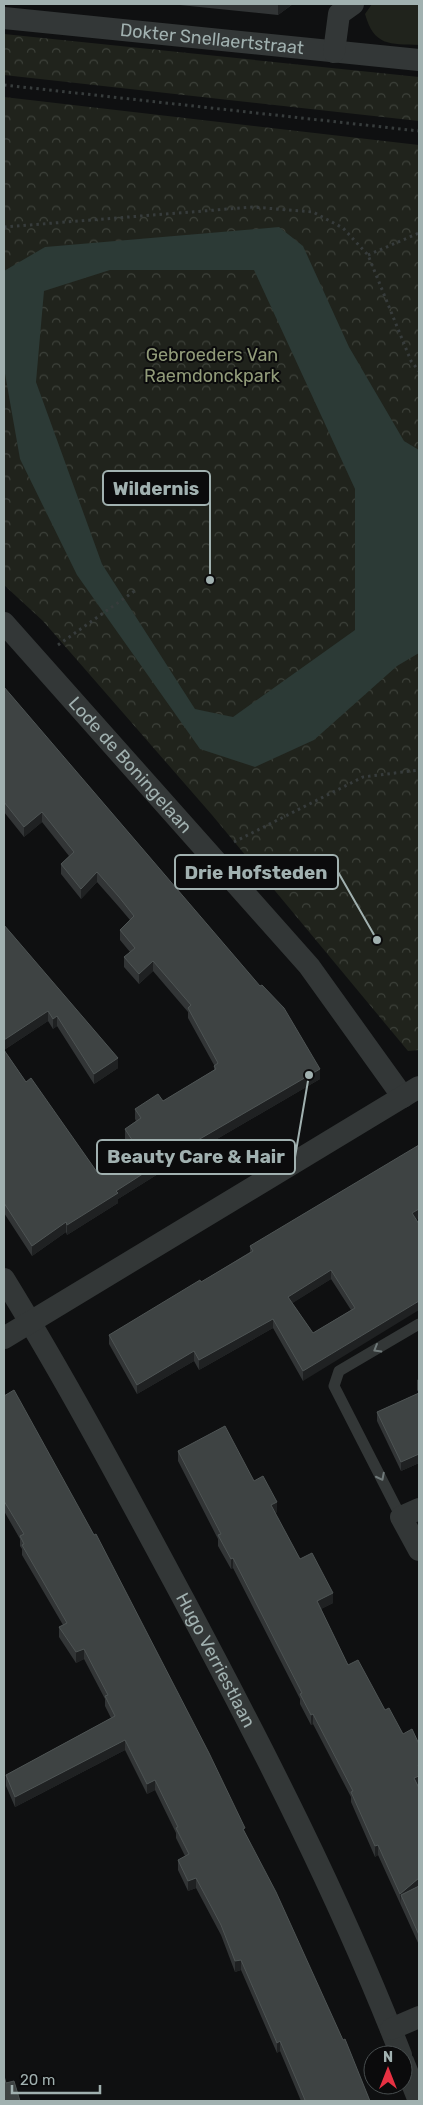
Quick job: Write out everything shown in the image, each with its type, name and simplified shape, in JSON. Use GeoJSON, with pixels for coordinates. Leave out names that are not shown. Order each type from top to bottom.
{"type":"FeatureCollection","features":[{"type":"Feature","properties":{"kind":"street"},"geometry":{"type":"LineString","coordinates":[[334,52],[339,14],[353,4]]}},
{"type":"Feature","properties":{"kind":"street","name":"Dokter Snellaertstraat"},"geometry":{"type":"LineString","coordinates":[[4,18],[419,60]]}},
{"type":"Feature","properties":{"kind":"street","name":"Lode de Boningelaan"},"geometry":{"type":"LineString","coordinates":[[4,623],[309,966],[411,1092]]}},
{"type":"Feature","properties":{"kind":"street"},"geometry":{"type":"LineString","coordinates":[[4,1338],[411,1092]]}},
{"type":"Feature","properties":{"kind":"street","name":"Hugo Verriestlaan"},"geometry":{"type":"LineString","coordinates":[[4,1279],[31,1322],[138,1514],[254,1731],[348,1926],[397,2045]]}},
{"type":"Feature","properties":{"kind":"street"},"geometry":{"type":"LineString","coordinates":[[410,1513],[419,1550]]}},
{"type":"Feature","properties":{"kind":"street"},"geometry":{"type":"LineString","coordinates":[[391,2029],[419,2017]]}},
{"type":"Feature","properties":{"kind":"street"},"geometry":{"type":"LineString","coordinates":[[413,2086],[419,2101]]}},
{"type":"Feature","properties":{"kind":"lane"},"geometry":{"type":"LineString","coordinates":[[410,1513],[334,1386],[339,1371],[419,1324]]}},
{"type":"Feature","properties":{"kind":"path"},"geometry":{"type":"LineString","coordinates":[[4,85],[419,131]]}},
{"type":"Feature","properties":{"kind":"path"},"geometry":{"type":"LineString","coordinates":[[4,227],[253,206],[313,212],[343,228],[368,255],[411,361],[419,371]]}},
{"type":"Feature","properties":{"kind":"path"},"geometry":{"type":"LineString","coordinates":[[368,255],[419,233]]}},
{"type":"Feature","properties":{"kind":"path"},"geometry":{"type":"LineString","coordinates":[[76,630],[136,590]]}},
{"type":"Feature","properties":{"kind":"path"},"geometry":{"type":"LineString","coordinates":[[209,854],[363,777],[419,770]]}},
{"type":"Feature","properties":{"kind":"green space"},"geometry":{"type":"Polygon","coordinates":[[[372,4],[419,4],[419,45],[391,43],[378,38],[373,32],[365,14],[372,4]]]}},
{"type":"Feature","properties":{"kind":"green space"},"geometry":{"type":"Polygon","coordinates":[[[4,34],[419,77],[419,121],[4,75],[4,34]]]}},
{"type":"Feature","properties":{"kind":"green space","name":"Gebroeders Van Raemdonckpark"},"geometry":{"type":"Polygon","coordinates":[[[4,97],[419,145],[419,1050],[408,1051],[212,815],[43,621],[4,585],[4,97]]]}},
{"type":"Feature","properties":{"kind":"shaded area"},"geometry":{"type":"Polygon","coordinates":[[[279,227],[303,246],[349,347],[404,441],[419,450],[419,653],[397,666],[314,740],[255,767],[200,749],[77,575],[20,459],[4,368],[4,271],[45,247],[279,227]],[[110,270],[44,291],[36,382],[102,564],[195,709],[233,717],[355,630],[355,489],[254,270],[110,270]]]}},
{"type":"Feature","properties":{"kind":"building"},"geometry":{"type":"Polygon","coordinates":[[[4,687],[260,986],[262,985],[284,1008],[320,1069],[174,1154],[116,1191],[118,1193],[67,1225],[66,1222],[32,1246],[4,1203],[4,1050],[26,1082],[31,1078],[97,1172],[136,1146],[125,1129],[141,1118],[135,1109],[158,1094],[163,1101],[216,1069],[214,1066],[218,1063],[188,1008],[191,1005],[153,961],[139,974],[124,957],[135,948],[120,930],[134,916],[119,897],[97,872],[81,889],[61,864],[74,852],[42,812],[24,827],[4,802],[4,687]]]}},
{"type":"Feature","properties":{"kind":"building"},"geometry":{"type":"Polygon","coordinates":[[[4,925],[118,1058],[94,1074],[57,1016],[53,1019],[48,1011],[4,1040],[4,925]]]}},
{"type":"Feature","properties":{"kind":"building"},"geometry":{"type":"Polygon","coordinates":[[[419,1145],[419,1209],[412,1213],[419,1224],[419,1301],[303,1371],[273,1319],[199,1360],[194,1351],[137,1385],[109,1335],[200,1280],[201,1282],[253,1251],[250,1246],[419,1145]],[[331,1270],[288,1297],[313,1333],[355,1308],[331,1270]]]}},
{"type":"Feature","properties":{"kind":"building"},"geometry":{"type":"Polygon","coordinates":[[[14,1390],[94,1535],[96,1534],[209,1753],[245,1828],[243,1829],[276,1892],[343,2040],[345,2039],[363,2084],[363,2095],[368,2095],[370,2101],[303,2101],[305,2100],[280,2041],[277,2043],[241,1960],[235,1961],[221,1925],[196,1878],[188,1881],[178,1860],[189,1854],[155,1780],[147,1784],[125,1740],[15,1797],[6,1775],[115,1716],[105,1696],[108,1695],[84,1649],[76,1652],[59,1627],[67,1623],[22,1545],[24,1544],[20,1536],[24,1534],[4,1501],[4,1396],[14,1390]]]}},
{"type":"Feature","properties":{"kind":"building"},"geometry":{"type":"Polygon","coordinates":[[[419,1393],[419,1454],[401,1462],[377,1412],[419,1393]]]}},
{"type":"Feature","properties":{"kind":"building"},"geometry":{"type":"Polygon","coordinates":[[[225,1426],[254,1481],[263,1476],[277,1502],[271,1505],[300,1559],[312,1553],[333,1593],[317,1601],[348,1665],[358,1660],[385,1710],[389,1708],[403,1734],[412,1729],[419,1744],[419,1776],[414,1778],[419,1788],[419,1878],[400,1894],[378,1845],[375,1846],[351,1792],[353,1791],[313,1714],[311,1715],[300,1694],[302,1693],[233,1558],[231,1559],[218,1535],[221,1534],[178,1451],[225,1426]]]}},
{"type":"Feature","properties":{"kind":"building"},"geometry":{"type":"Polygon","coordinates":[[[419,1886],[419,1935],[401,1895],[419,1886]]]}},
{"type":"Feature","properties":{"kind":"building"},"geometry":{"type":"Polygon","coordinates":[[[4,2076],[6,2083],[14,2081],[20,2101],[4,2101],[4,2076]]]}},
{"type":"Feature","properties":{"kind":"place","name":"Wildernis"},"geometry":{"type":"Point","coordinates":[210,580]}},
{"type":"Feature","properties":{"kind":"place","name":"Drie Hofsteden"},"geometry":{"type":"Point","coordinates":[377,940]}},
{"type":"Feature","properties":{"kind":"place","name":"Beauty Care & Hair"},"geometry":{"type":"Point","coordinates":[309,1075]}}]}
